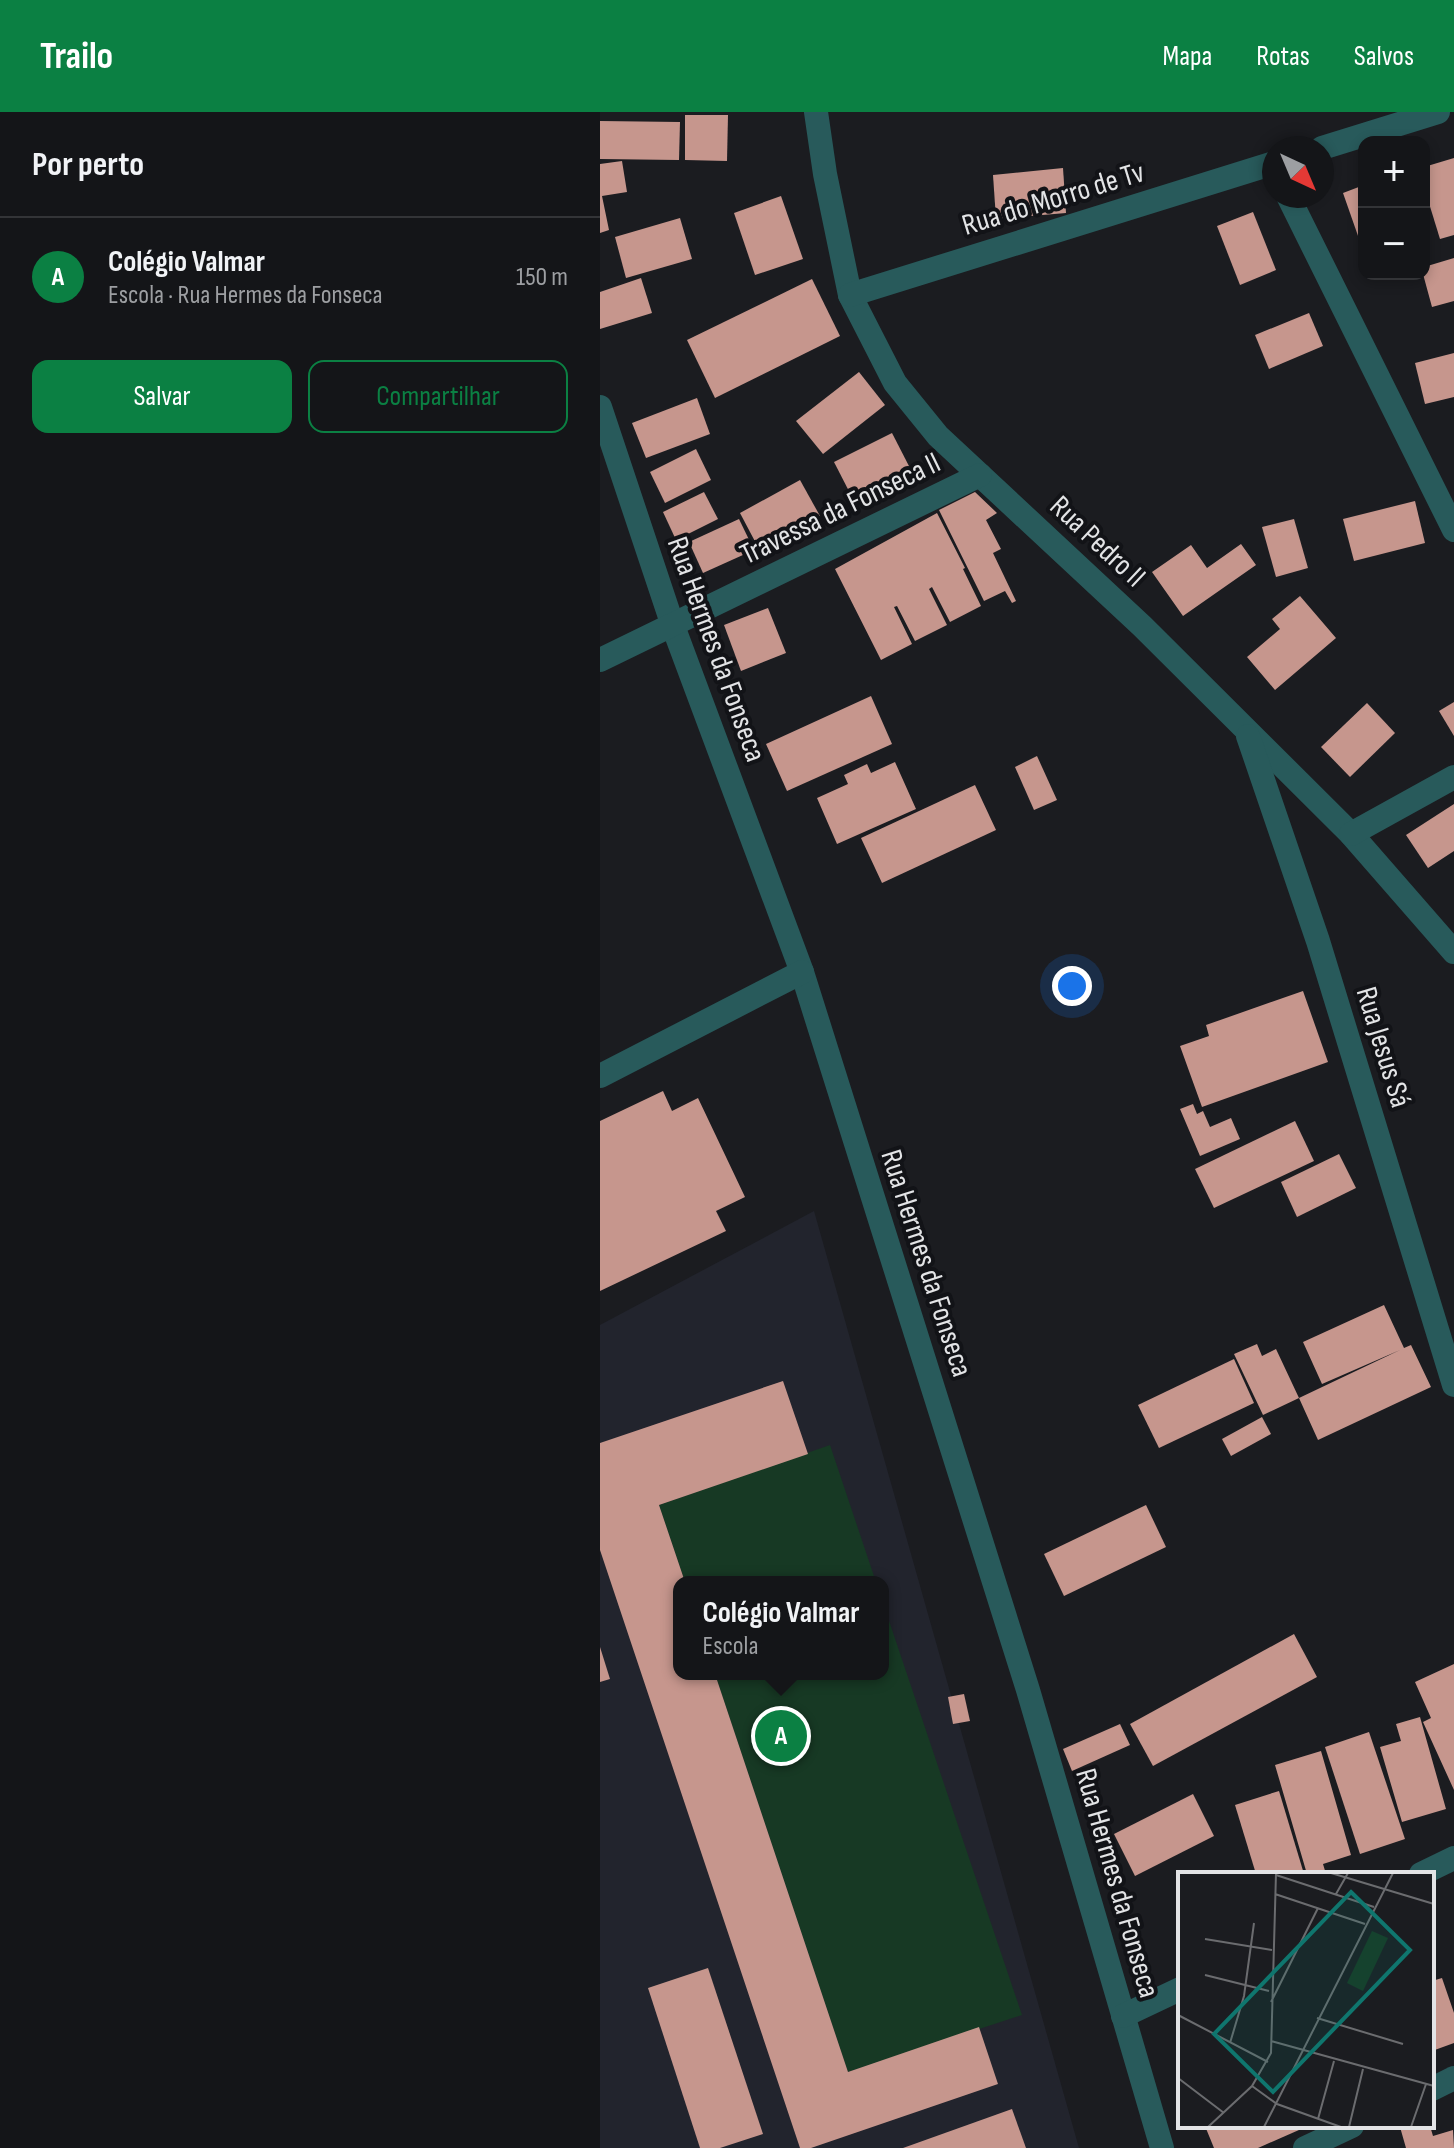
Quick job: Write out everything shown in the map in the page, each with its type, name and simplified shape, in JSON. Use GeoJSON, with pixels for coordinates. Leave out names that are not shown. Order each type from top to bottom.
{"type":"FeatureCollection","features":[{"type":"Feature","properties":{"kind":"street","name":"Rua Pedro II"},"geometry":{"type":"LineString","coordinates":[[816,112],[825,174],[850,295],[895,383],[938,436],[1142,626],[1351,834],[1454,952]]}},
{"type":"Feature","properties":{"kind":"street"},"geometry":{"type":"LineString","coordinates":[[1334,144],[1438,112]]}},
{"type":"Feature","properties":{"kind":"street","name":"Rua do Morro de Tv"},"geometry":{"type":"LineString","coordinates":[[850,295],[1262,168]]}},
{"type":"Feature","properties":{"kind":"street"},"geometry":{"type":"LineString","coordinates":[[1294,208],[1454,530]]}},
{"type":"Feature","properties":{"kind":"street","name":"Rua Hermes da Fonseca"},"geometry":{"type":"LineString","coordinates":[[600,407],[673,626],[802,972],[1028,1690],[1162,2148]]}},
{"type":"Feature","properties":{"kind":"street","name":"Travessa da Fonseca II"},"geometry":{"type":"LineString","coordinates":[[600,660],[980,475]]}},
{"type":"Feature","properties":{"kind":"street","name":"Rua Jesus Sá"},"geometry":{"type":"LineString","coordinates":[[1246,729],[1318,941],[1454,1385]]}},
{"type":"Feature","properties":{"kind":"street"},"geometry":{"type":"LineString","coordinates":[[1351,834],[1454,777]]}},
{"type":"Feature","properties":{"kind":"street"},"geometry":{"type":"LineString","coordinates":[[600,1076],[802,972]]}},
{"type":"Feature","properties":{"kind":"street"},"geometry":{"type":"LineString","coordinates":[[1425,1872],[1454,1858]]}},
{"type":"Feature","properties":{"kind":"street"},"geometry":{"type":"LineString","coordinates":[[1123,2016],[1178,1990]]}},
{"type":"Feature","properties":{"kind":"street"},"geometry":{"type":"LineString","coordinates":[[1434,2088],[1454,2078]]}},
{"type":"Feature","properties":{"kind":"street"},"geometry":{"type":"LineString","coordinates":[[1305,2148],[1348,2128]]}},
{"type":"Feature","properties":{"kind":"shaded area"},"geometry":{"type":"Polygon","coordinates":[[[814,1211],[1079,2148],[600,2148],[600,1325],[814,1211]]]}},
{"type":"Feature","properties":{"kind":"green space"},"geometry":{"type":"Polygon","coordinates":[[[830,1445],[874,1576],[683,1576],[659,1505],[830,1445]]]}},
{"type":"Feature","properties":{"kind":"green space"},"geometry":{"type":"Polygon","coordinates":[[[889,1621],[1022,2015],[848,2072],[717,1680],[889,1680],[889,1621]]]}},
{"type":"Feature","properties":{"kind":"building"},"geometry":{"type":"Polygon","coordinates":[[[685,115],[728,115],[727,161],[685,160],[685,115]]]}},
{"type":"Feature","properties":{"kind":"building"},"geometry":{"type":"Polygon","coordinates":[[[600,121],[680,122],[679,160],[600,159],[600,121]]]}},
{"type":"Feature","properties":{"kind":"building"},"geometry":{"type":"Polygon","coordinates":[[[1454,158],[1454,235],[1440,239],[1430,206],[1430,165],[1454,158]]]}},
{"type":"Feature","properties":{"kind":"building"},"geometry":{"type":"Polygon","coordinates":[[[622,161],[627,192],[602,196],[609,230],[600,233],[600,164],[622,161]]]}},
{"type":"Feature","properties":{"kind":"building"},"geometry":{"type":"Polygon","coordinates":[[[1063,168],[1066,213],[996,219],[993,175],[1063,168]]]}},
{"type":"Feature","properties":{"kind":"building"},"geometry":{"type":"Polygon","coordinates":[[[1358,187],[1358,236],[1343,193],[1358,187]]]}},
{"type":"Feature","properties":{"kind":"building"},"geometry":{"type":"Polygon","coordinates":[[[781,196],[803,259],[755,275],[734,213],[781,196]]]}},
{"type":"Feature","properties":{"kind":"building"},"geometry":{"type":"Polygon","coordinates":[[[1253,212],[1276,270],[1240,285],[1217,226],[1253,212]]]}},
{"type":"Feature","properties":{"kind":"building"},"geometry":{"type":"Polygon","coordinates":[[[680,218],[692,259],[626,278],[615,237],[680,218]]]}},
{"type":"Feature","properties":{"kind":"building"},"geometry":{"type":"Polygon","coordinates":[[[1454,258],[1454,301],[1432,307],[1425,280],[1430,280],[1430,265],[1454,258]]]}},
{"type":"Feature","properties":{"kind":"building"},"geometry":{"type":"Polygon","coordinates":[[[641,278],[652,313],[600,329],[600,292],[641,278]]]}},
{"type":"Feature","properties":{"kind":"building"},"geometry":{"type":"Polygon","coordinates":[[[812,279],[840,336],[715,398],[687,340],[812,279]]]}},
{"type":"Feature","properties":{"kind":"building"},"geometry":{"type":"Polygon","coordinates":[[[1309,313],[1323,346],[1269,369],[1255,335],[1309,313]]]}},
{"type":"Feature","properties":{"kind":"building"},"geometry":{"type":"Polygon","coordinates":[[[1454,353],[1454,397],[1425,404],[1415,363],[1454,353]]]}},
{"type":"Feature","properties":{"kind":"building"},"geometry":{"type":"Polygon","coordinates":[[[859,372],[885,405],[823,454],[796,421],[859,372]]]}},
{"type":"Feature","properties":{"kind":"building"},"geometry":{"type":"Polygon","coordinates":[[[697,398],[710,434],[646,458],[632,423],[697,398]]]}},
{"type":"Feature","properties":{"kind":"building"},"geometry":{"type":"Polygon","coordinates":[[[892,433],[911,470],[853,499],[834,462],[892,433]]]}},
{"type":"Feature","properties":{"kind":"building"},"geometry":{"type":"Polygon","coordinates":[[[696,449],[711,480],[665,503],[650,472],[696,449]]]}},
{"type":"Feature","properties":{"kind":"building"},"geometry":{"type":"Polygon","coordinates":[[[800,480],[820,516],[759,549],[740,513],[800,480]]]}},
{"type":"Feature","properties":{"kind":"building"},"geometry":{"type":"Polygon","coordinates":[[[704,492],[718,519],[676,540],[663,512],[704,492]]]}},
{"type":"Feature","properties":{"kind":"building"},"geometry":{"type":"Polygon","coordinates":[[[975,492],[997,513],[986,520],[1001,549],[993,553],[1016,601],[1012,603],[1005,591],[984,601],[939,510],[975,492]]]}},
{"type":"Feature","properties":{"kind":"building"},"geometry":{"type":"Polygon","coordinates":[[[1415,501],[1425,543],[1354,561],[1343,519],[1415,501]]]}},
{"type":"Feature","properties":{"kind":"building"},"geometry":{"type":"Polygon","coordinates":[[[937,513],[981,606],[950,622],[932,587],[929,589],[947,625],[915,641],[897,606],[894,607],[912,644],[881,660],[835,569],[937,513]]]}},
{"type":"Feature","properties":{"kind":"building"},"geometry":{"type":"Polygon","coordinates":[[[739,519],[754,550],[703,573],[689,542],[739,519]]]}},
{"type":"Feature","properties":{"kind":"building"},"geometry":{"type":"Polygon","coordinates":[[[1294,519],[1308,568],[1276,577],[1262,527],[1294,519]]]}},
{"type":"Feature","properties":{"kind":"building"},"geometry":{"type":"Polygon","coordinates":[[[1241,544],[1256,565],[1183,616],[1152,572],[1191,545],[1207,568],[1241,544]]]}},
{"type":"Feature","properties":{"kind":"building"},"geometry":{"type":"Polygon","coordinates":[[[1300,596],[1336,638],[1275,690],[1247,657],[1280,629],[1272,619],[1300,596]]]}},
{"type":"Feature","properties":{"kind":"building"},"geometry":{"type":"Polygon","coordinates":[[[768,608],[786,653],[741,671],[724,625],[768,608]]]}},
{"type":"Feature","properties":{"kind":"building"},"geometry":{"type":"Polygon","coordinates":[[[871,696],[892,744],[787,791],[766,744],[871,696]]]}},
{"type":"Feature","properties":{"kind":"building"},"geometry":{"type":"Polygon","coordinates":[[[1454,702],[1454,736],[1439,711],[1454,702]]]}},
{"type":"Feature","properties":{"kind":"building"},"geometry":{"type":"Polygon","coordinates":[[[1367,703],[1395,733],[1350,777],[1321,747],[1367,703]]]}},
{"type":"Feature","properties":{"kind":"building"},"geometry":{"type":"Polygon","coordinates":[[[1037,756],[1057,800],[1034,810],[1015,767],[1037,756]]]}},
{"type":"Feature","properties":{"kind":"building"},"geometry":{"type":"Polygon","coordinates":[[[895,762],[916,809],[837,844],[817,798],[848,784],[844,775],[867,764],[871,773],[895,762]]]}},
{"type":"Feature","properties":{"kind":"building"},"geometry":{"type":"Polygon","coordinates":[[[975,785],[996,830],[882,883],[861,838],[975,785]]]}},
{"type":"Feature","properties":{"kind":"building"},"geometry":{"type":"Polygon","coordinates":[[[1454,804],[1454,851],[1428,868],[1406,835],[1454,804]]]}},
{"type":"Feature","properties":{"kind":"building"},"geometry":{"type":"Polygon","coordinates":[[[1303,991],[1328,1062],[1202,1107],[1180,1046],[1209,1036],[1206,1025],[1303,991]]]}},
{"type":"Feature","properties":{"kind":"building"},"geometry":{"type":"Polygon","coordinates":[[[663,1091],[672,1111],[698,1098],[745,1197],[716,1211],[726,1231],[600,1291],[600,1121],[663,1091]]]}},
{"type":"Feature","properties":{"kind":"building"},"geometry":{"type":"Polygon","coordinates":[[[1193,1104],[1197,1114],[1203,1111],[1210,1127],[1231,1118],[1240,1139],[1200,1156],[1180,1109],[1193,1104]]]}},
{"type":"Feature","properties":{"kind":"building"},"geometry":{"type":"Polygon","coordinates":[[[1295,1121],[1314,1161],[1214,1208],[1195,1169],[1295,1121]]]}},
{"type":"Feature","properties":{"kind":"building"},"geometry":{"type":"Polygon","coordinates":[[[1339,1154],[1356,1188],[1297,1217],[1281,1182],[1339,1154]]]}},
{"type":"Feature","properties":{"kind":"building"},"geometry":{"type":"Polygon","coordinates":[[[1384,1305],[1404,1348],[1411,1345],[1431,1387],[1318,1440],[1299,1398],[1400,1350],[1322,1384],[1303,1342],[1384,1305]]]}},
{"type":"Feature","properties":{"kind":"building"},"geometry":{"type":"Polygon","coordinates":[[[1257,1344],[1262,1356],[1276,1349],[1299,1398],[1263,1415],[1234,1354],[1257,1344]]]}},
{"type":"Feature","properties":{"kind":"building"},"geometry":{"type":"Polygon","coordinates":[[[1234,1359],[1254,1403],[1159,1448],[1138,1405],[1234,1359]]]}},
{"type":"Feature","properties":{"kind":"building"},"geometry":{"type":"Polygon","coordinates":[[[783,1381],[808,1454],[659,1505],[683,1576],[673,1576],[673,1680],[717,1680],[848,2072],[979,2027],[998,2084],[811,2148],[800,2148],[600,1550],[600,1443],[783,1381]]]}},
{"type":"Feature","properties":{"kind":"building"},"geometry":{"type":"Polygon","coordinates":[[[1262,1417],[1271,1434],[1231,1456],[1222,1439],[1262,1417]]]}},
{"type":"Feature","properties":{"kind":"building"},"geometry":{"type":"Polygon","coordinates":[[[1146,1505],[1166,1547],[1064,1596],[1044,1554],[1146,1505]]]}},
{"type":"Feature","properties":{"kind":"building"},"geometry":{"type":"Polygon","coordinates":[[[1294,1634],[1317,1677],[1153,1766],[1130,1724],[1294,1634]]]}},
{"type":"Feature","properties":{"kind":"building"},"geometry":{"type":"Polygon","coordinates":[[[600,1647],[610,1679],[600,1682],[600,1647]]]}},
{"type":"Feature","properties":{"kind":"building"},"geometry":{"type":"Polygon","coordinates":[[[1454,1664],[1454,1790],[1423,1722],[1431,1718],[1415,1682],[1454,1664]]]}},
{"type":"Feature","properties":{"kind":"building"},"geometry":{"type":"Polygon","coordinates":[[[964,1694],[970,1721],[953,1724],[948,1697],[964,1694]]]}},
{"type":"Feature","properties":{"kind":"building"},"geometry":{"type":"Polygon","coordinates":[[[1420,1717],[1446,1809],[1402,1822],[1380,1747],[1401,1741],[1396,1724],[1420,1717]]]}},
{"type":"Feature","properties":{"kind":"building"},"geometry":{"type":"Polygon","coordinates":[[[1120,1724],[1130,1745],[1072,1771],[1063,1749],[1120,1724]]]}},
{"type":"Feature","properties":{"kind":"building"},"geometry":{"type":"Polygon","coordinates":[[[1369,1732],[1405,1839],[1360,1854],[1325,1747],[1369,1732]]]}},
{"type":"Feature","properties":{"kind":"building"},"geometry":{"type":"Polygon","coordinates":[[[1321,1751],[1351,1855],[1323,1864],[1325,1872],[1306,1872],[1275,1765],[1321,1751]]]}},
{"type":"Feature","properties":{"kind":"building"},"geometry":{"type":"Polygon","coordinates":[[[1279,1791],[1303,1872],[1255,1872],[1235,1805],[1279,1791]]]}},
{"type":"Feature","properties":{"kind":"building"},"geometry":{"type":"Polygon","coordinates":[[[1193,1794],[1214,1836],[1135,1876],[1114,1834],[1193,1794]]]}},
{"type":"Feature","properties":{"kind":"building"},"geometry":{"type":"Polygon","coordinates":[[[708,1968],[763,2134],[720,2148],[700,2148],[648,1988],[708,1968]]]}},
{"type":"Feature","properties":{"kind":"building"},"geometry":{"type":"Polygon","coordinates":[[[1442,1978],[1454,2013],[1454,2043],[1434,2050],[1434,1980],[1442,1978]]]}},
{"type":"Feature","properties":{"kind":"building"},"geometry":{"type":"Polygon","coordinates":[[[1012,2109],[1026,2148],[903,2148],[1012,2109]]]}},
{"type":"Feature","properties":{"kind":"building"},"geometry":{"type":"Polygon","coordinates":[[[1206,2128],[1303,2128],[1258,2148],[1214,2148],[1206,2128]]]}},
{"type":"Feature","properties":{"kind":"building"},"geometry":{"type":"Polygon","coordinates":[[[1400,2128],[1431,2128],[1433,2136],[1453,2130],[1454,2148],[1406,2148],[1400,2128]]]}},
{"type":"Feature","properties":{"kind":"place","name":"Colégio Valmar"},"geometry":{"type":"Point","coordinates":[781,1736]}}]}
